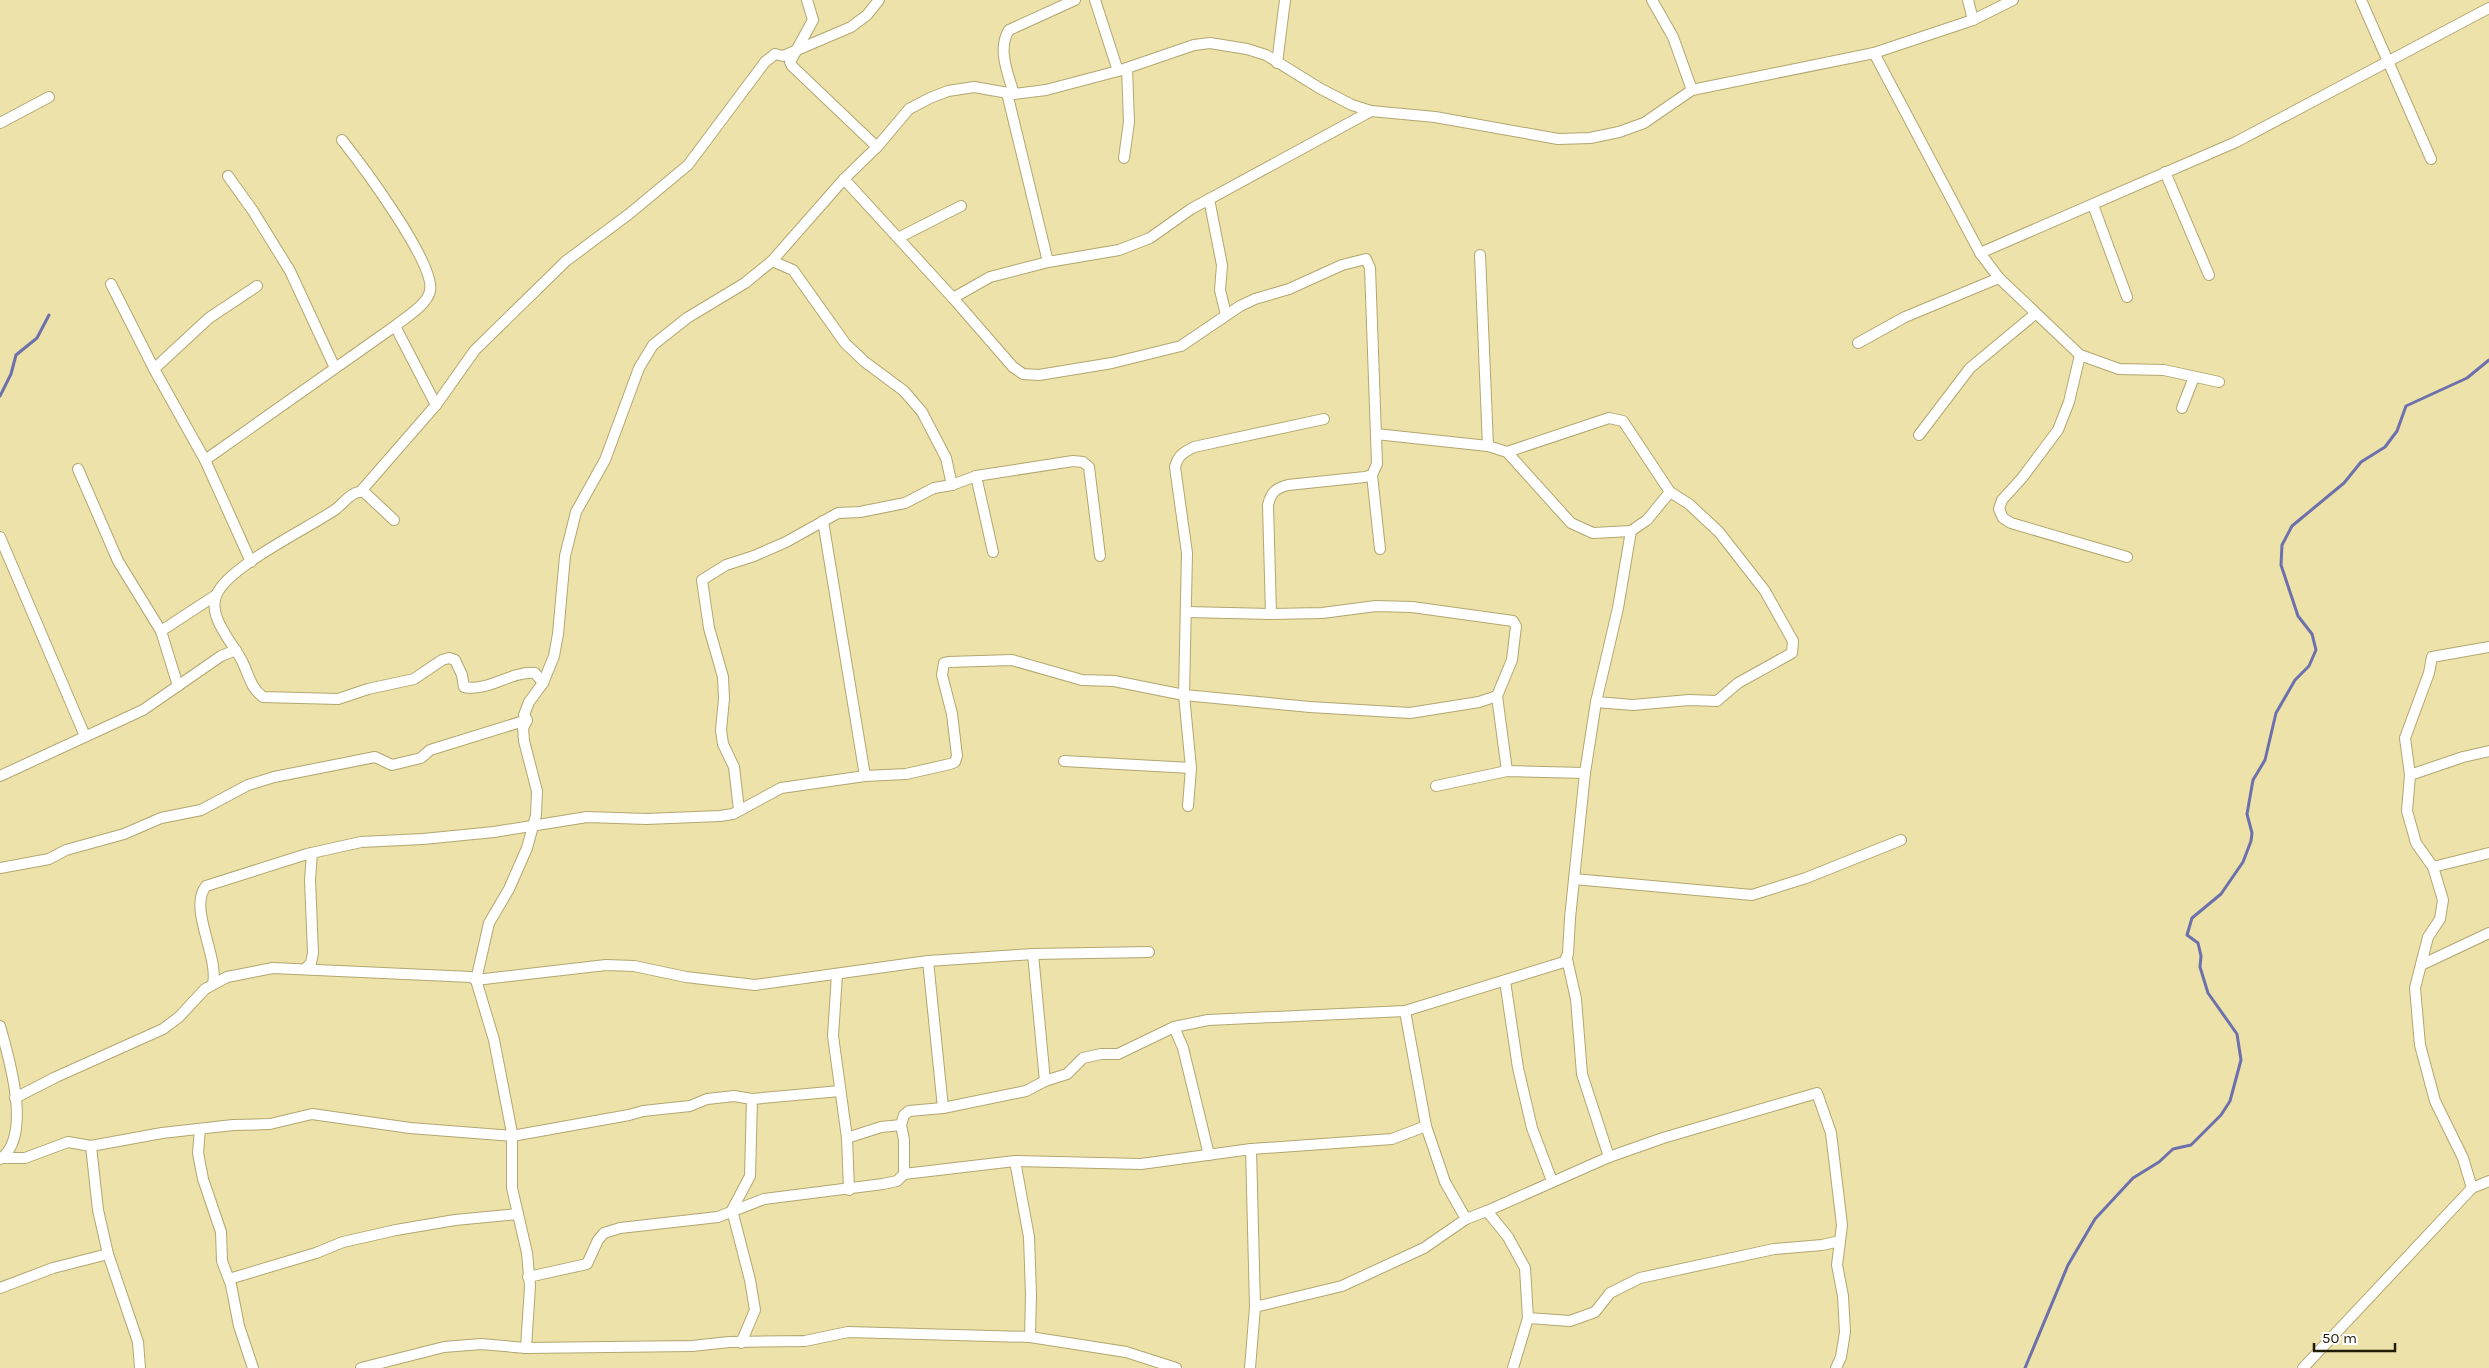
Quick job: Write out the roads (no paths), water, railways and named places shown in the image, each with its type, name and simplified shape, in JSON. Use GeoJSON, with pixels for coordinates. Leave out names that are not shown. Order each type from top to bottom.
{"type":"FeatureCollection","features":[{"type":"Feature","properties":{"kind":"street"},"geometry":{"type":"LineString","coordinates":[[786,59],[798,48],[813,20],[807,0]]}},
{"type":"Feature","properties":{"kind":"street"},"geometry":{"type":"LineString","coordinates":[[798,48],[851,27],[867,14],[879,0]]}},
{"type":"Feature","properties":{"kind":"street"},"geometry":{"type":"LineString","coordinates":[[1048,262],[1010,93],[1004,50],[1006,36],[1010,30],[1075,0]]}},
{"type":"Feature","properties":{"kind":"street"},"geometry":{"type":"LineString","coordinates":[[1095,0],[1123,69],[1129,122],[1124,158]]}},
{"type":"Feature","properties":{"kind":"street"},"geometry":{"type":"LineString","coordinates":[[1277,63],[1285,0]]}},
{"type":"Feature","properties":{"kind":"street"},"geometry":{"type":"LineString","coordinates":[[1652,0],[1673,37],[1692,90]]}},
{"type":"Feature","properties":{"kind":"street"},"geometry":{"type":"LineString","coordinates":[[1968,0],[1973,20]]}},
{"type":"Feature","properties":{"kind":"street"},"geometry":{"type":"LineString","coordinates":[[527,720],[524,715],[529,702],[543,683],[554,656],[558,634],[565,556],[576,512],[605,460],[639,368],[652,345],[666,333],[746,284],[772,261],[844,179],[877,148],[909,109],[930,98],[948,91],[974,87],[1010,93],[1046,90],[1123,69],[1194,45],[1210,44],[1247,49],[1266,56],[1336,97],[1372,111],[1435,118],[1558,139],[1590,138],[1620,132],[1644,124],[1692,90],[1874,53],[1973,20],[2013,0]]}},
{"type":"Feature","properties":{"kind":"street"},"geometry":{"type":"LineString","coordinates":[[2360,0],[2431,159]]}},
{"type":"Feature","properties":{"kind":"street"},"geometry":{"type":"LineString","coordinates":[[1980,253],[2236,142],[2323,94],[2388,63],[2489,8]]}},
{"type":"Feature","properties":{"kind":"street"},"geometry":{"type":"LineString","coordinates":[[1874,53],[1980,253],[1999,278],[2035,314],[2080,355],[2120,370],[2164,370],[2220,382]]}},
{"type":"Feature","properties":{"kind":"street"},"geometry":{"type":"LineString","coordinates":[[161,631],[216,595],[225,583],[251,562],[361,491],[436,405],[475,350],[566,261],[629,214],[688,165],[765,62],[775,54],[786,59],[795,71],[877,148]]}},
{"type":"Feature","properties":{"kind":"street"},"geometry":{"type":"LineString","coordinates":[[0,123],[49,97]]}},
{"type":"Feature","properties":{"kind":"street"},"geometry":{"type":"LineString","coordinates":[[954,298],[990,277],[1048,262],[1119,250],[1150,238],[1177,218],[1209,199],[1372,111]]}},
{"type":"Feature","properties":{"kind":"street"},"geometry":{"type":"LineString","coordinates":[[204,460],[395,326],[427,299],[430,290],[428,277],[399,218],[342,140]]}},
{"type":"Feature","properties":{"kind":"street"},"geometry":{"type":"LineString","coordinates":[[2165,172],[2209,275]]}},
{"type":"Feature","properties":{"kind":"street"},"geometry":{"type":"LineString","coordinates":[[228,176],[253,211],[290,272],[335,368]]}},
{"type":"Feature","properties":{"kind":"street"},"geometry":{"type":"LineString","coordinates":[[844,179],[954,298],[1013,367],[1023,374],[1039,375],[1112,363],[1181,346],[1240,306],[1268,293],[1290,289],[1342,264],[1366,259],[1370,268],[1377,464],[1372,475],[1380,549]]}},
{"type":"Feature","properties":{"kind":"street"},"geometry":{"type":"LineString","coordinates":[[1209,199],[1222,265],[1220,290],[1226,315]]}},
{"type":"Feature","properties":{"kind":"street"},"geometry":{"type":"LineString","coordinates":[[2093,205],[2127,297]]}},
{"type":"Feature","properties":{"kind":"street"},"geometry":{"type":"LineString","coordinates":[[898,238],[961,206]]}},
{"type":"Feature","properties":{"kind":"street"},"geometry":{"type":"LineString","coordinates":[[1480,255],[1488,446]]}},
{"type":"Feature","properties":{"kind":"street"},"geometry":{"type":"LineString","coordinates":[[772,261],[793,270],[845,343],[865,362],[904,391],[922,412],[946,458],[952,485]]}},
{"type":"Feature","properties":{"kind":"street"},"geometry":{"type":"LineString","coordinates":[[1858,343],[1906,317],[1999,278]]}},
{"type":"Feature","properties":{"kind":"street"},"geometry":{"type":"LineString","coordinates":[[111,284],[154,369],[204,460],[251,562]]}},
{"type":"Feature","properties":{"kind":"street"},"geometry":{"type":"LineString","coordinates":[[154,369],[209,318],[256,286]]}},
{"type":"Feature","properties":{"kind":"street"},"geometry":{"type":"LineString","coordinates":[[1920,436],[1970,368],[2035,314]]}},
{"type":"Feature","properties":{"kind":"street"},"geometry":{"type":"LineString","coordinates":[[395,326],[436,405]]}},
{"type":"Feature","properties":{"kind":"street"},"geometry":{"type":"LineString","coordinates":[[2080,355],[2068,402],[2058,430],[2022,478],[2002,500],[2000,509],[2003,518],[2011,523],[2128,557]]}},
{"type":"Feature","properties":{"kind":"street"},"geometry":{"type":"LineString","coordinates":[[2182,408],[2194,377]]}},
{"type":"Feature","properties":{"kind":"street"},"geometry":{"type":"LineString","coordinates":[[1507,452],[1609,418],[1623,421],[1670,492],[1689,504],[1719,532],[1765,591],[1793,641],[1794,648],[1786,658],[1738,683],[1717,701],[1689,700],[1633,705],[1596,702]]}},
{"type":"Feature","properties":{"kind":"street"},"geometry":{"type":"LineString","coordinates":[[1188,806],[1191,768],[1184,696],[1187,552],[1174,467],[1176,460],[1181,454],[1194,447],[1324,419]]}},
{"type":"Feature","properties":{"kind":"street"},"geometry":{"type":"LineString","coordinates":[[1376,434],[1488,446],[1507,452],[1571,523],[1594,533],[1630,531],[1647,520],[1670,492]]}},
{"type":"Feature","properties":{"kind":"street"},"geometry":{"type":"LineString","coordinates":[[739,810],[734,767],[722,744],[723,677],[709,628],[702,580],[716,570],[775,548],[838,513],[860,512],[905,503],[934,488],[952,485],[976,476],[1073,460],[1083,462],[1089,467],[1100,556]]}},
{"type":"Feature","properties":{"kind":"street"},"geometry":{"type":"LineString","coordinates":[[78,469],[118,561],[161,631],[178,686]]}},
{"type":"Feature","properties":{"kind":"street"},"geometry":{"type":"LineString","coordinates":[[1271,614],[1268,505],[1270,495],[1277,488],[1288,485],[1372,475]]}},
{"type":"Feature","properties":{"kind":"street"},"geometry":{"type":"LineString","coordinates":[[976,476],[994,552]]}},
{"type":"Feature","properties":{"kind":"street"},"geometry":{"type":"LineString","coordinates":[[361,491],[394,520]]}},
{"type":"Feature","properties":{"kind":"street"},"geometry":{"type":"LineString","coordinates":[[823,521],[865,776]]}},
{"type":"Feature","properties":{"kind":"street"},"geometry":{"type":"LineString","coordinates":[[1609,1157],[1582,1074],[1576,999],[1567,959],[1585,773],[1596,702],[1618,608],[1630,531]]}},
{"type":"Feature","properties":{"kind":"street"},"geometry":{"type":"LineString","coordinates":[[0,537],[85,736]]}},
{"type":"Feature","properties":{"kind":"street"},"geometry":{"type":"LineString","coordinates":[[216,595],[214,603],[221,627],[236,650],[252,686],[263,697],[338,699],[368,689],[414,679],[442,660],[449,658],[455,660],[462,675],[464,687],[472,689],[514,674],[528,672],[535,673],[543,683]]}},
{"type":"Feature","properties":{"kind":"street"},"geometry":{"type":"LineString","coordinates":[[1187,612],[1322,613],[1376,606],[1412,607],[1513,621],[1516,626],[1512,660],[1497,696],[1507,771]]}},
{"type":"Feature","properties":{"kind":"street"},"geometry":{"type":"LineString","coordinates":[[2472,1188],[2463,1158],[2435,1101],[2420,1045],[2415,988],[2428,937],[2440,919],[2443,900],[2433,867],[2416,844],[2407,811],[2410,775],[2405,738],[2429,673],[2432,657],[2489,647]]}},
{"type":"Feature","properties":{"kind":"street"},"geometry":{"type":"LineString","coordinates":[[0,776],[29,765],[85,736],[143,710],[221,656],[236,650]]}},
{"type":"Feature","properties":{"kind":"street"},"geometry":{"type":"LineString","coordinates":[[213,984],[214,968],[201,909],[206,886],[312,853],[361,842],[423,839],[494,832],[533,824],[587,817],[646,819],[720,816],[739,810],[781,788],[865,776],[906,774],[955,762],[957,756],[953,721],[942,675],[944,663],[948,662],[1012,660],[1082,680],[1114,681],[1184,696],[1410,713],[1479,702],[1497,696]]}},
{"type":"Feature","properties":{"kind":"street"},"geometry":{"type":"LineString","coordinates":[[526,1348],[527,1253],[512,1188],[512,1136],[494,1040],[476,980],[489,923],[509,890],[527,848],[538,804],[537,791],[524,741],[523,728],[527,720]]}},
{"type":"Feature","properties":{"kind":"street"},"geometry":{"type":"LineString","coordinates":[[0,868],[49,859],[66,850],[124,834],[153,821],[201,810],[248,785],[274,777],[375,757],[392,765],[421,758],[430,750],[527,720]]}},
{"type":"Feature","properties":{"kind":"street"},"geometry":{"type":"LineString","coordinates":[[2410,775],[2463,757],[2489,751]]}},
{"type":"Feature","properties":{"kind":"street"},"geometry":{"type":"LineString","coordinates":[[1064,762],[1191,768]]}},
{"type":"Feature","properties":{"kind":"street"},"geometry":{"type":"LineString","coordinates":[[1436,786],[1507,771],[1585,773]]}},
{"type":"Feature","properties":{"kind":"street"},"geometry":{"type":"LineString","coordinates":[[1574,879],[1752,895],[1806,878],[1901,840]]}},
{"type":"Feature","properties":{"kind":"street"},"geometry":{"type":"LineString","coordinates":[[305,969],[311,963],[313,953],[310,880],[312,853]]}},
{"type":"Feature","properties":{"kind":"street"},"geometry":{"type":"LineString","coordinates":[[2433,867],[2489,853]]}},
{"type":"Feature","properties":{"kind":"street"},"geometry":{"type":"LineString","coordinates":[[2421,965],[2489,933]]}},
{"type":"Feature","properties":{"kind":"street"},"geometry":{"type":"LineString","coordinates":[[15,1098],[56,1076],[163,1029],[213,984],[227,977],[254,970],[273,968],[305,969],[471,977],[476,980],[606,965],[634,966],[686,977],[754,985],[928,961],[1033,954],[1148,952]]}},
{"type":"Feature","properties":{"kind":"street"},"geometry":{"type":"LineString","coordinates":[[1033,954],[1045,1081]]}},
{"type":"Feature","properties":{"kind":"street"},"geometry":{"type":"LineString","coordinates":[[904,1174],[906,1165],[901,1125],[904,1115],[909,1111],[943,1108],[1026,1091],[1045,1081],[1067,1074],[1083,1058],[1101,1054],[1118,1054],[1174,1026],[1208,1020],[1405,1011],[1556,966],[1567,959]]}},
{"type":"Feature","properties":{"kind":"street"},"geometry":{"type":"LineString","coordinates":[[928,961],[943,1108]]}},
{"type":"Feature","properties":{"kind":"street"},"geometry":{"type":"LineString","coordinates":[[837,974],[833,1036],[846,1138],[849,1190]]}},
{"type":"Feature","properties":{"kind":"street"},"geometry":{"type":"LineString","coordinates":[[1505,981],[1518,1068],[1530,1120],[1552,1181]]}},
{"type":"Feature","properties":{"kind":"street"},"geometry":{"type":"LineString","coordinates":[[1405,1011],[1426,1126],[1446,1182],[1466,1219]]}},
{"type":"Feature","properties":{"kind":"street"},"geometry":{"type":"LineString","coordinates":[[0,1026],[15,1098],[16,1132],[11,1146],[1,1159]]}},
{"type":"Feature","properties":{"kind":"street"},"geometry":{"type":"LineString","coordinates":[[1174,1026],[1183,1048],[1209,1155]]}},
{"type":"Feature","properties":{"kind":"street"},"geometry":{"type":"LineString","coordinates":[[1,1159],[25,1158],[68,1142],[91,1146],[200,1129],[233,1125],[270,1124],[312,1114],[410,1128],[512,1136],[630,1115],[643,1110],[690,1106],[707,1099],[734,1096],[752,1099],[840,1090]]}},
{"type":"Feature","properties":{"kind":"street"},"geometry":{"type":"LineString","coordinates":[[1255,1307],[1342,1286],[1424,1248],[1466,1219],[1609,1157],[1663,1138],[1817,1094],[1831,1133],[1842,1225],[1837,1265],[1843,1296],[1845,1332],[1841,1357],[1836,1368]]}},
{"type":"Feature","properties":{"kind":"street"},"geometry":{"type":"LineString","coordinates":[[741,1343],[755,1310],[750,1280],[732,1210],[750,1176],[752,1099]]}},
{"type":"Feature","properties":{"kind":"street"},"geometry":{"type":"LineString","coordinates":[[846,1138],[881,1127],[901,1125]]}},
{"type":"Feature","properties":{"kind":"street"},"geometry":{"type":"LineString","coordinates":[[528,1277],[587,1264],[598,1240],[604,1233],[620,1228],[718,1217],[764,1199],[849,1190],[896,1181],[904,1174],[1015,1161],[1142,1164],[1251,1149],[1392,1139],[1426,1126]]}},
{"type":"Feature","properties":{"kind":"street"},"geometry":{"type":"LineString","coordinates":[[200,1129],[198,1153],[203,1179],[221,1232],[222,1262],[229,1279],[238,1326],[253,1368]]}},
{"type":"Feature","properties":{"kind":"street"},"geometry":{"type":"LineString","coordinates":[[91,1146],[98,1210],[108,1254],[138,1342],[140,1368]]}},
{"type":"Feature","properties":{"kind":"street"},"geometry":{"type":"LineString","coordinates":[[1250,1368],[1255,1307],[1251,1149]]}},
{"type":"Feature","properties":{"kind":"street"},"geometry":{"type":"LineString","coordinates":[[1015,1161],[1029,1237],[1030,1337]]}},
{"type":"Feature","properties":{"kind":"street"},"geometry":{"type":"LineString","coordinates":[[2303,1368],[2472,1188],[2489,1181]]}},
{"type":"Feature","properties":{"kind":"street"},"geometry":{"type":"LineString","coordinates":[[1487,1210],[1508,1237],[1524,1268],[1528,1318],[1513,1368]]}},
{"type":"Feature","properties":{"kind":"street"},"geometry":{"type":"LineString","coordinates":[[229,1279],[316,1253],[343,1242],[396,1230],[455,1220],[518,1214]]}},
{"type":"Feature","properties":{"kind":"street"},"geometry":{"type":"LineString","coordinates":[[1528,1318],[1570,1321],[1595,1312],[1610,1293],[1640,1278],[1774,1249],[1822,1245],[1840,1241]]}},
{"type":"Feature","properties":{"kind":"street"},"geometry":{"type":"LineString","coordinates":[[0,1288],[53,1268],[108,1254]]}},
{"type":"Feature","properties":{"kind":"street"},"geometry":{"type":"LineString","coordinates":[[361,1368],[444,1347],[481,1344],[526,1348],[692,1346],[805,1341],[848,1332],[1030,1337],[1126,1352],[1176,1368]]}},
{"type":"Feature","properties":{"kind":"waterway"},"geometry":{"type":"LineString","coordinates":[[0,396],[11,374],[16,355],[37,338],[49,315]]}},
{"type":"Feature","properties":{"kind":"waterway"},"geometry":{"type":"LineString","coordinates":[[2025,1368],[2068,1265],[2095,1219],[2133,1178],[2159,1162],[2173,1149],[2191,1145],[2221,1115],[2230,1101],[2241,1060],[2237,1034],[2208,993],[2200,967],[2201,956],[2198,943],[2187,935],[2192,918],[2221,894],[2243,862],[2252,833],[2247,814],[2253,780],[2265,760],[2276,713],[2295,680],[2309,666],[2316,650],[2312,634],[2298,616],[2281,565],[2282,545],[2292,526],[2344,483],[2361,462],[2385,447],[2397,431],[2406,406],[2467,378],[2489,360]]}}]}
